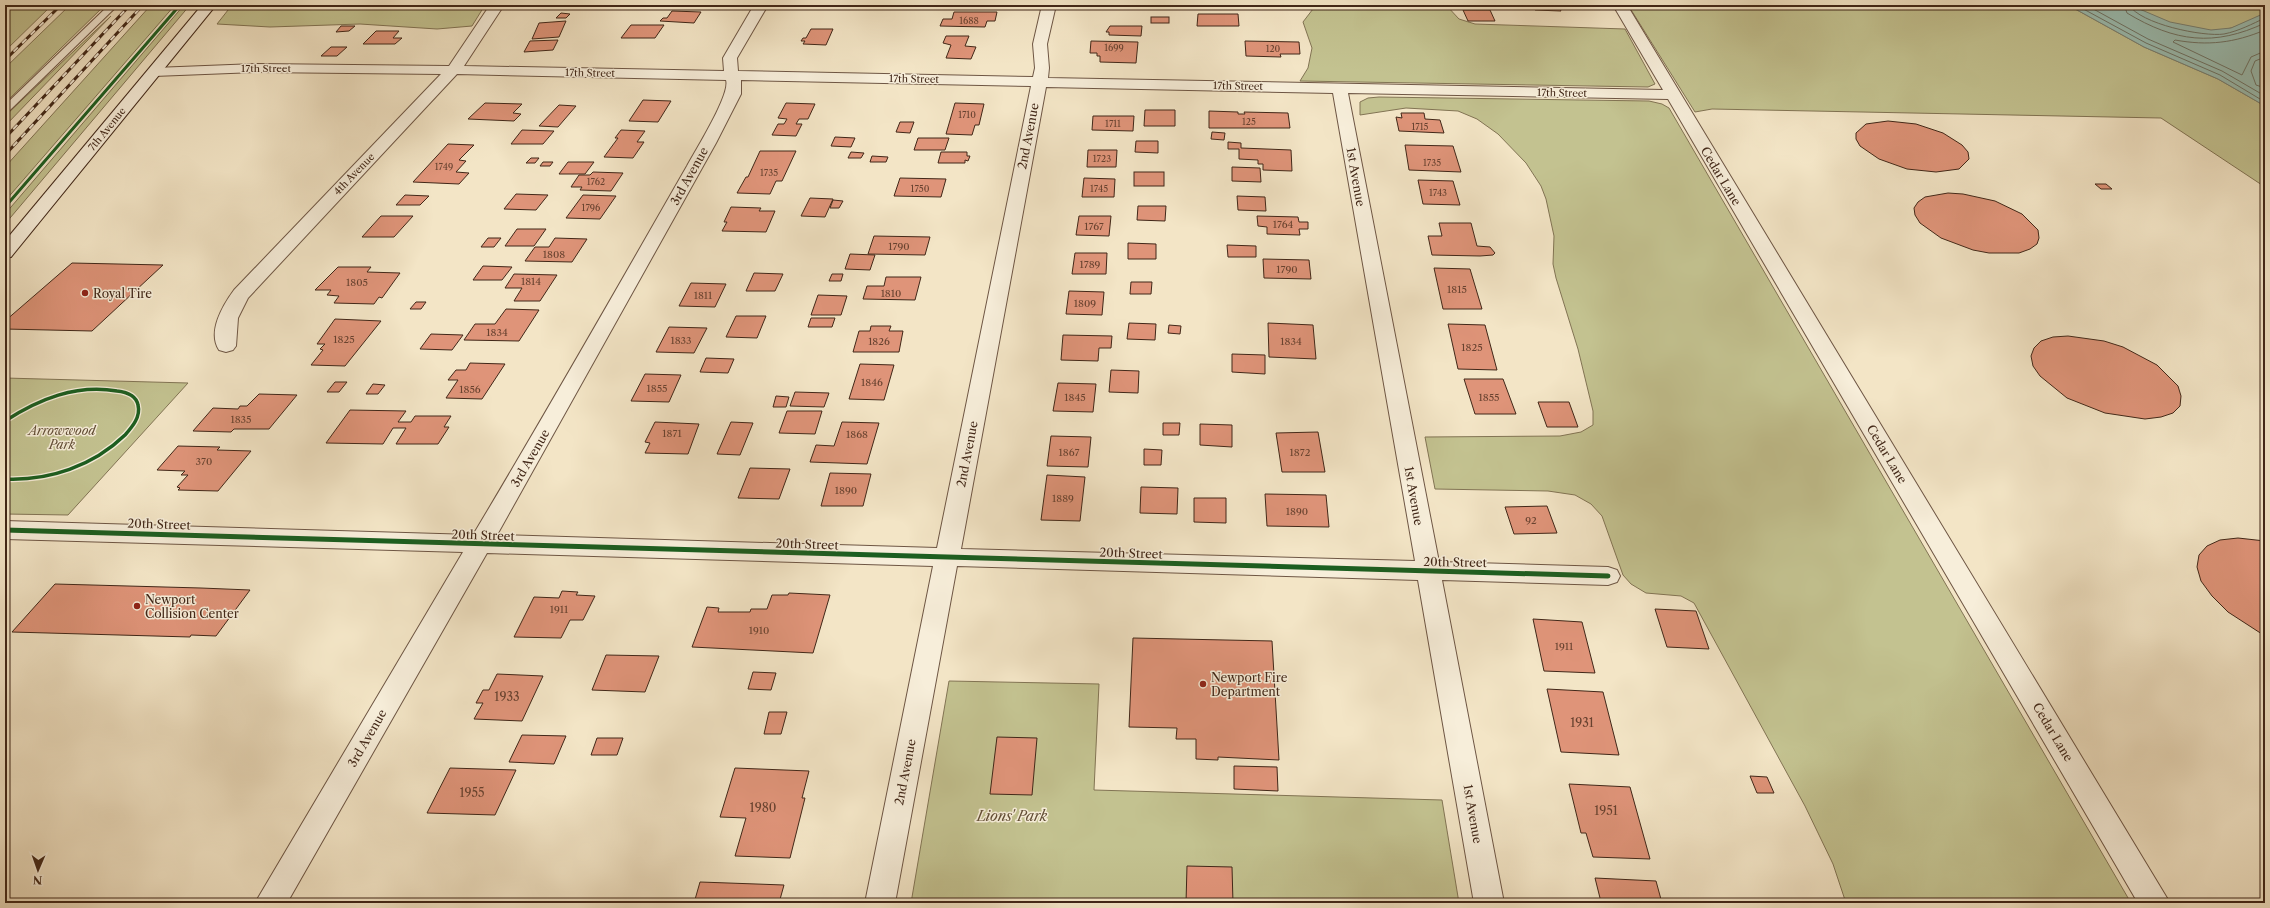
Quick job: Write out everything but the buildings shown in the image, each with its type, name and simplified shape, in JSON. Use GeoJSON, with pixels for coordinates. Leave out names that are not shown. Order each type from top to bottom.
{"type":"FeatureCollection","features":[{"type":"Feature","properties":{"kind":"street","name":"7th Avenue"},"geometry":{"type":"LineString","coordinates":[[5,253],[209,5]]}},
{"type":"Feature","properties":{"kind":"street","name":"4th Avenue"},"geometry":{"type":"LineString","coordinates":[[226,346],[225,323],[230,311],[241,294],[452,70],[471,46],[497,5]]}},
{"type":"Feature","properties":{"kind":"street","name":"3rd Avenue"},"geometry":{"type":"LineString","coordinates":[[270,903],[559,408],[720,120],[733,94],[732,76],[729,65],[730,58],[761,5]]}},
{"type":"Feature","properties":{"kind":"street","name":"2nd Avenue"},"geometry":{"type":"LineString","coordinates":[[880,903],[1039,81],[1042,64],[1040,44],[1049,5]]}},
{"type":"Feature","properties":{"kind":"street","name":"Cedar Lane"},"geometry":{"type":"LineString","coordinates":[[1620,5],[2155,903]]}},
{"type":"Feature","properties":{"kind":"street","name":"17th Street"},"geometry":{"type":"LineString","coordinates":[[154,72],[257,68],[452,70],[1674,95]]}},
{"type":"Feature","properties":{"kind":"street","name":"1st Avenue"},"geometry":{"type":"LineString","coordinates":[[1340,88],[1489,903]]}},
{"type":"Feature","properties":{"kind":"street","name":"20th Street"},"geometry":{"type":"LineString","coordinates":[[5,530],[479,545],[1608,576]]}},
{"type":"Feature","properties":{"kind":"lane"},"geometry":{"type":"LineString","coordinates":[[5,110],[114,5]]}},
{"type":"Feature","properties":{"kind":"green space"},"geometry":{"type":"Polygon","coordinates":[[[5,5],[52,5],[5,51],[5,5]]]}},
{"type":"Feature","properties":{"kind":"green space"},"geometry":{"type":"Polygon","coordinates":[[[70,5],[105,5],[5,103],[5,68],[70,5]]]}},
{"type":"Feature","properties":{"kind":"green space"},"geometry":{"type":"Polygon","coordinates":[[[151,5],[175,5],[5,201],[5,167],[151,5]]]}},
{"type":"Feature","properties":{"kind":"green space"},"geometry":{"type":"Polygon","coordinates":[[[184,5],[190,5],[5,224],[5,214],[184,5]]]}},
{"type":"Feature","properties":{"kind":"green space"},"geometry":{"type":"Polygon","coordinates":[[[232,5],[485,5],[472,26],[437,29],[360,24],[270,27],[217,24],[232,5]]]}},
{"type":"Feature","properties":{"kind":"green space"},"geometry":{"type":"Polygon","coordinates":[[[1316,5],[1446,5],[1459,19],[1475,24],[1625,29],[1655,84],[1648,87],[1300,81],[1308,68],[1312,48],[1303,22],[1316,5]]]}},
{"type":"Feature","properties":{"kind":"green space"},"geometry":{"type":"Polygon","coordinates":[[[1628,5],[2068,5],[2144,47],[2218,79],[2265,106],[2265,187],[2161,118],[1712,109],[1695,112],[1628,5]]]}},
{"type":"Feature","properties":{"kind":"green space"},"geometry":{"type":"Polygon","coordinates":[[[2130,5],[2265,5],[2265,13],[2249,21],[2222,30],[2198,30],[2162,21],[2130,5]]]}},
{"type":"Feature","properties":{"kind":"green space"},"geometry":{"type":"Polygon","coordinates":[[[111,16],[5,126],[5,116],[111,16]]]}},
{"type":"Feature","properties":{"kind":"green space"},"geometry":{"type":"Polygon","coordinates":[[[1368,98],[1649,101],[1662,104],[1669,108],[2131,903],[1846,903],[1833,864],[1805,806],[1694,603],[1681,596],[1646,593],[1631,584],[1623,575],[1602,516],[1591,504],[1575,495],[1548,491],[1435,489],[1425,437],[1560,436],[1581,432],[1593,425],[1593,411],[1578,349],[1556,278],[1553,264],[1554,236],[1546,199],[1541,186],[1526,163],[1498,134],[1477,119],[1458,111],[1406,108],[1360,115],[1360,102],[1368,98]]]}},
{"type":"Feature","properties":{"kind":"green space","name":"Arrowwood Park"},"geometry":{"type":"Polygon","coordinates":[[[5,378],[188,383],[68,515],[5,514],[5,378]]]}},
{"type":"Feature","properties":{"kind":"green space","name":"Lions' Park"},"geometry":{"type":"Polygon","coordinates":[[[949,681],[1099,684],[1094,790],[1442,800],[1459,903],[911,903],[949,681]]]}},
{"type":"Feature","properties":{"kind":"water"},"geometry":{"type":"Polygon","coordinates":[[[2068,5],[2130,5],[2170,22],[2211,30],[2231,28],[2265,13],[2265,66],[2260,72],[2265,81],[2265,106],[2218,79],[2144,47],[2068,5]]]}},
{"type":"Feature","properties":{"kind":"railway"},"geometry":{"type":"LineString","coordinates":[[5,60],[61,5]]}},
{"type":"Feature","properties":{"kind":"railway"},"geometry":{"type":"LineString","coordinates":[[5,138],[130,5]]}},
{"type":"Feature","properties":{"kind":"railway"},"geometry":{"type":"LineString","coordinates":[[5,155],[143,5]]}},
{"type":"Feature","properties":{"kind":"cycle path"},"geometry":{"type":"LineString","coordinates":[[5,207],[180,5]]}},
{"type":"Feature","properties":{"kind":"cycle path"},"geometry":{"type":"LineString","coordinates":[[5,421],[45,399],[75,390],[90,388],[126,392],[131,395],[138,405],[136,419],[129,430],[104,452],[89,461],[56,474],[38,478],[21,480],[5,479]]}},
{"type":"Feature","properties":{"kind":"cycle path"},"geometry":{"type":"LineString","coordinates":[[5,530],[1608,576]]}},
{"type":"Feature","properties":{"kind":"place","name":"Royal Tire"},"geometry":{"type":"Point","coordinates":[85,293]}},
{"type":"Feature","properties":{"kind":"place","name":"Newport Collision Center"},"geometry":{"type":"Point","coordinates":[137,606]}},
{"type":"Feature","properties":{"kind":"place","name":"Newport Fire Department"},"geometry":{"type":"Point","coordinates":[1203,684]}}]}
